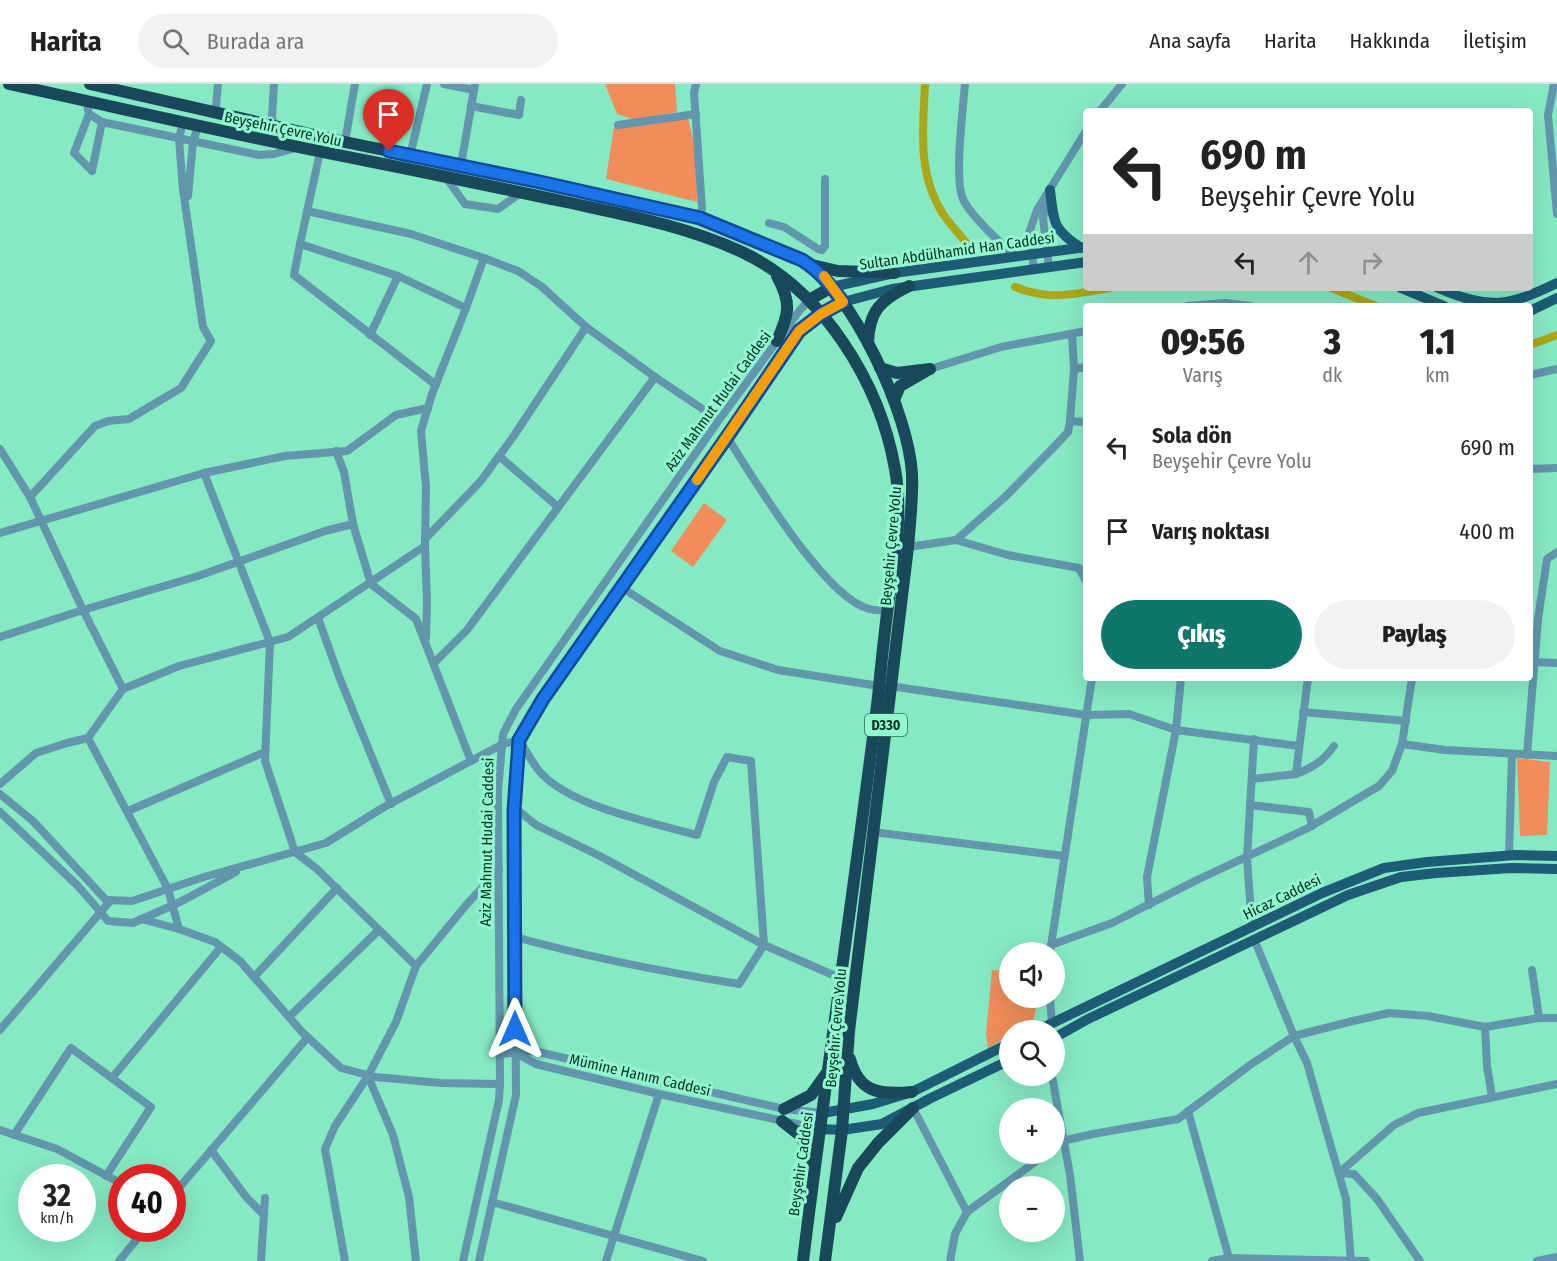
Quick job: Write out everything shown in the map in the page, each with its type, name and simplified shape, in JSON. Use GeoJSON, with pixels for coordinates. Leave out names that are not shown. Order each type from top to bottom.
{"type":"FeatureCollection","features":[{"type":"Feature","properties":{"kind":"highway","name":"Beyşehir Çevre Yolu"},"geometry":{"type":"LineString","coordinates":[[9,84],[298,148],[445,176],[669,225],[745,254],[773,271],[810,300],[845,346],[876,399],[888,436],[896,475],[898,523],[896,560],[888,610],[885,686],[873,832],[848,1051],[842,1130]]}},
{"type":"Feature","properties":{"kind":"highway","name":"Beyşehir Çevre Yolu"},"geometry":{"type":"LineString","coordinates":[[90,84],[122,88],[345,142],[700,218],[810,265],[832,287],[868,344],[894,400],[912,472],[908,547],[861,832],[828,1070]]}},
{"type":"Feature","properties":{"kind":"highway"},"geometry":{"type":"LineString","coordinates":[[773,271],[788,269],[789,258],[784,252]]}},
{"type":"Feature","properties":{"kind":"highway"},"geometry":{"type":"LineString","coordinates":[[810,265],[838,271],[894,273]]}},
{"type":"Feature","properties":{"kind":"highway"},"geometry":{"type":"LineString","coordinates":[[773,271],[784,289],[788,307],[777,341]]}},
{"type":"Feature","properties":{"kind":"highway"},"geometry":{"type":"LineString","coordinates":[[868,344],[870,321],[878,306],[888,296],[909,286]]}},
{"type":"Feature","properties":{"kind":"highway"},"geometry":{"type":"LineString","coordinates":[[810,300],[832,287]]}},
{"type":"Feature","properties":{"kind":"highway"},"geometry":{"type":"LineString","coordinates":[[821,314],[843,302]]}},
{"type":"Feature","properties":{"kind":"highway"},"geometry":{"type":"LineString","coordinates":[[845,346],[840,335],[843,327],[850,326],[860,330]]}},
{"type":"Feature","properties":{"kind":"highway"},"geometry":{"type":"LineString","coordinates":[[880,368],[897,373],[930,369]]}},
{"type":"Feature","properties":{"kind":"highway"},"geometry":{"type":"LineString","coordinates":[[894,400],[900,386],[930,369]]}},
{"type":"Feature","properties":{"kind":"highway"},"geometry":{"type":"LineString","coordinates":[[848,1051],[855,1075],[864,1085],[879,1092],[891,1094],[912,1092]]}},
{"type":"Feature","properties":{"kind":"highway"},"geometry":{"type":"LineString","coordinates":[[815,1168],[801,1136],[783,1115],[811,1095],[828,1070]]}},
{"type":"Feature","properties":{"kind":"highway","name":"Beyşehir Caddesi"},"geometry":{"type":"LineString","coordinates":[[803,1261],[828,1070]]}},
{"type":"Feature","properties":{"kind":"highway"},"geometry":{"type":"LineString","coordinates":[[830,1233],[858,1168],[878,1143],[913,1108]]}},
{"type":"Feature","properties":{"kind":"highway","name":"D330"},"geometry":{"type":"LineString","coordinates":[[825,1261],[842,1130]]}},
{"type":"Feature","properties":{"kind":"main road"},"geometry":{"type":"LineString","coordinates":[[1050,190],[1054,220],[1058,231],[1083,248]]}},
{"type":"Feature","properties":{"kind":"main road","name":"Sultan Abdülhamid Han Caddesi"},"geometry":{"type":"LineString","coordinates":[[832,287],[894,273],[1083,248]]}},
{"type":"Feature","properties":{"kind":"main road","name":"Sultan Abdülhamid Han Caddesi"},"geometry":{"type":"LineString","coordinates":[[843,302],[865,294],[909,286],[1083,262]]}},
{"type":"Feature","properties":{"kind":"main road"},"geometry":{"type":"LineString","coordinates":[[1501,303],[1518,300],[1557,283]]}},
{"type":"Feature","properties":{"kind":"main road"},"geometry":{"type":"LineString","coordinates":[[1408,291],[1437,303]]}},
{"type":"Feature","properties":{"kind":"main road"},"geometry":{"type":"LineString","coordinates":[[1446,291],[1469,300],[1488,303]]}},
{"type":"Feature","properties":{"kind":"main road"},"geometry":{"type":"LineString","coordinates":[[1533,310],[1557,298]]}},
{"type":"Feature","properties":{"kind":"main road","name":"Hicaz Caddesi"},"geometry":{"type":"LineString","coordinates":[[1060,1020],[1322,893],[1384,868],[1427,862],[1509,856],[1557,856]]}},
{"type":"Feature","properties":{"kind":"main road","name":"Hicaz Caddesi"},"geometry":{"type":"LineString","coordinates":[[1065,1032],[1348,895],[1401,878],[1436,873],[1511,868],[1557,869]]}},
{"type":"Feature","properties":{"kind":"main road"},"geometry":{"type":"LineString","coordinates":[[823,1113],[875,1103],[912,1092],[999,1048]]}},
{"type":"Feature","properties":{"kind":"main road"},"geometry":{"type":"LineString","coordinates":[[820,1129],[842,1130],[879,1125],[999,1065]]}},
{"type":"Feature","properties":{"kind":"main road"},"geometry":{"type":"LineString","coordinates":[[875,1103],[867,1110],[866,1115],[869,1121],[879,1125]]}},
{"type":"Feature","properties":{"kind":"street"},"geometry":{"type":"LineString","coordinates":[[218,84],[216,106],[218,113]]}},
{"type":"Feature","properties":{"kind":"street"},"geometry":{"type":"LineString","coordinates":[[274,84],[272,117],[274,126]]}},
{"type":"Feature","properties":{"kind":"street"},"geometry":{"type":"LineString","coordinates":[[345,142],[355,84]]}},
{"type":"Feature","properties":{"kind":"street"},"geometry":{"type":"LineString","coordinates":[[410,156],[427,84]]}},
{"type":"Feature","properties":{"kind":"street"},"geometry":{"type":"LineString","coordinates":[[444,84],[474,87],[460,165]]}},
{"type":"Feature","properties":{"kind":"street"},"geometry":{"type":"LineString","coordinates":[[696,84],[694,93],[702,208],[700,218]]}},
{"type":"Feature","properties":{"kind":"street"},"geometry":{"type":"LineString","coordinates":[[965,84],[960,163],[962,197],[968,209],[1016,256]]}},
{"type":"Feature","properties":{"kind":"street"},"geometry":{"type":"LineString","coordinates":[[1102,108],[1122,84]]}},
{"type":"Feature","properties":{"kind":"street"},"geometry":{"type":"LineString","coordinates":[[1554,84],[1548,115],[1557,213]]}},
{"type":"Feature","properties":{"kind":"street"},"geometry":{"type":"LineString","coordinates":[[86,100],[88,114],[74,153],[92,171],[102,122]]}},
{"type":"Feature","properties":{"kind":"street"},"geometry":{"type":"LineString","coordinates":[[471,106],[519,115],[521,100]]}},
{"type":"Feature","properties":{"kind":"street"},"geometry":{"type":"LineString","coordinates":[[88,114],[102,122],[259,155],[298,148]]}},
{"type":"Feature","properties":{"kind":"street"},"geometry":{"type":"LineString","coordinates":[[618,125],[696,114]]}},
{"type":"Feature","properties":{"kind":"street"},"geometry":{"type":"LineString","coordinates":[[30,497],[95,426],[108,421],[129,419],[181,388],[211,340],[203,327],[183,190],[179,139],[183,122]]}},
{"type":"Feature","properties":{"kind":"street"},"geometry":{"type":"LineString","coordinates":[[188,215],[193,142],[198,126]]}},
{"type":"Feature","properties":{"kind":"street"},"geometry":{"type":"LineString","coordinates":[[1034,269],[1029,233],[1037,210],[1083,136]]}},
{"type":"Feature","properties":{"kind":"street"},"geometry":{"type":"LineString","coordinates":[[320,152],[294,275],[436,385]]}},
{"type":"Feature","properties":{"kind":"street"},"geometry":{"type":"LineString","coordinates":[[445,176],[465,204],[498,209],[522,192]]}},
{"type":"Feature","properties":{"kind":"street"},"geometry":{"type":"LineString","coordinates":[[769,223],[784,227],[818,249],[822,249],[825,246],[825,179]]}},
{"type":"Feature","properties":{"kind":"street"},"geometry":{"type":"LineString","coordinates":[[1049,267],[1043,218],[1050,190]]}},
{"type":"Feature","properties":{"kind":"street"},"geometry":{"type":"LineString","coordinates":[[307,211],[411,234],[518,271],[541,286],[586,327],[654,377],[719,420]]}},
{"type":"Feature","properties":{"kind":"street"},"geometry":{"type":"LineString","coordinates":[[300,243],[398,276],[466,308]]}},
{"type":"Feature","properties":{"kind":"street"},"geometry":{"type":"LineString","coordinates":[[426,643],[428,601],[425,542],[426,487],[421,431],[484,258]]}},
{"type":"Feature","properties":{"kind":"street"},"geometry":{"type":"LineString","coordinates":[[370,335],[398,276]]}},
{"type":"Feature","properties":{"kind":"street","name":"Aziz Mahmut Hudai Caddesi"},"geometry":{"type":"LineString","coordinates":[[463,1261],[499,1100],[498,791],[503,734],[516,709],[719,420],[810,300]]}},
{"type":"Feature","properties":{"kind":"street","name":"Aziz Mahmut Hudai Caddesi"},"geometry":{"type":"LineString","coordinates":[[479,1261],[516,1095],[514,807],[519,740],[543,699],[799,331],[821,314]]}},
{"type":"Feature","properties":{"kind":"street"},"geometry":{"type":"LineString","coordinates":[[0,784],[36,753],[88,738],[123,689],[179,666],[288,637],[371,584],[425,542],[480,482],[586,327]]}},
{"type":"Feature","properties":{"kind":"street"},"geometry":{"type":"LineString","coordinates":[[930,369],[1022,342],[1083,332]]}},
{"type":"Feature","properties":{"kind":"street"},"geometry":{"type":"LineString","coordinates":[[956,540],[1005,497],[1068,432],[1074,369],[1072,334]]}},
{"type":"Feature","properties":{"kind":"street"},"geometry":{"type":"LineString","coordinates":[[1074,369],[1083,368]]}},
{"type":"Feature","properties":{"kind":"street"},"geometry":{"type":"LineString","coordinates":[[1533,374],[1556,368]]}},
{"type":"Feature","properties":{"kind":"street"},"geometry":{"type":"LineString","coordinates":[[434,663],[467,630],[654,377]]}},
{"type":"Feature","properties":{"kind":"street"},"geometry":{"type":"LineString","coordinates":[[0,533],[204,473],[285,456],[347,451],[396,415],[428,408]]}},
{"type":"Feature","properties":{"kind":"street"},"geometry":{"type":"LineString","coordinates":[[1070,421],[1083,422]]}},
{"type":"Feature","properties":{"kind":"street"},"geometry":{"type":"LineString","coordinates":[[727,437],[770,503],[821,573],[848,598],[870,610],[888,610]]}},
{"type":"Feature","properties":{"kind":"street"},"geometry":{"type":"LineString","coordinates":[[0,449],[30,497],[39,521],[123,689]]}},
{"type":"Feature","properties":{"kind":"street"},"geometry":{"type":"LineString","coordinates":[[336,451],[344,472],[353,524],[371,584],[416,620],[471,761]]}},
{"type":"Feature","properties":{"kind":"street"},"geometry":{"type":"LineString","coordinates":[[499,456],[558,507]]}},
{"type":"Feature","properties":{"kind":"street"},"geometry":{"type":"LineString","coordinates":[[1533,469],[1557,468]]}},
{"type":"Feature","properties":{"kind":"street"},"geometry":{"type":"LineString","coordinates":[[204,473],[270,642],[265,761],[295,852],[317,869],[416,966]]}},
{"type":"Feature","properties":{"kind":"street"},"geometry":{"type":"LineString","coordinates":[[0,637],[198,576],[325,531],[353,524]]}},
{"type":"Feature","properties":{"kind":"street"},"geometry":{"type":"LineString","coordinates":[[908,547],[956,540],[1008,555],[1079,568],[1083,575]]}},
{"type":"Feature","properties":{"kind":"street"},"geometry":{"type":"LineString","coordinates":[[1527,754],[1535,662],[1534,618],[1547,559],[1557,552]]}},
{"type":"Feature","properties":{"kind":"street"},"geometry":{"type":"LineString","coordinates":[[621,587],[720,651],[778,670],[1086,715],[1129,714],[1176,730],[1299,746]]}},
{"type":"Feature","properties":{"kind":"street"},"geometry":{"type":"LineString","coordinates":[[318,618],[340,679],[391,804]]}},
{"type":"Feature","properties":{"kind":"street"},"geometry":{"type":"LineString","coordinates":[[1535,662],[1557,663]]}},
{"type":"Feature","properties":{"kind":"street"},"geometry":{"type":"LineString","coordinates":[[1051,942],[1092,681]]}},
{"type":"Feature","properties":{"kind":"street"},"geometry":{"type":"LineString","coordinates":[[1149,905],[1147,877],[1176,730],[1181,681]]}},
{"type":"Feature","properties":{"kind":"street"},"geometry":{"type":"LineString","coordinates":[[1296,774],[1308,681]]}},
{"type":"Feature","properties":{"kind":"street"},"geometry":{"type":"LineString","coordinates":[[1065,943],[1112,923],[1247,858],[1311,826],[1379,786],[1392,771],[1402,744],[1412,681]]}},
{"type":"Feature","properties":{"kind":"street"},"geometry":{"type":"LineString","coordinates":[[1303,711],[1406,721]]}},
{"type":"Feature","properties":{"kind":"street"},"geometry":{"type":"LineString","coordinates":[[88,738],[168,889],[179,929]]}},
{"type":"Feature","properties":{"kind":"street"},"geometry":{"type":"LineString","coordinates":[[1252,928],[1247,858],[1254,739]]}},
{"type":"Feature","properties":{"kind":"street"},"geometry":{"type":"LineString","coordinates":[[0,794],[33,821],[106,900],[132,901],[326,843],[391,804],[471,761],[503,744],[519,740],[542,775],[572,796],[639,820],[697,835],[714,782],[727,757],[751,760],[764,945],[739,984],[647,967],[515,937]]}},
{"type":"Feature","properties":{"kind":"street"},"geometry":{"type":"LineString","coordinates":[[1402,744],[1445,750],[1557,756]]}},
{"type":"Feature","properties":{"kind":"street"},"geometry":{"type":"LineString","coordinates":[[1252,779],[1296,774],[1314,767],[1324,760],[1334,746]]}},
{"type":"Feature","properties":{"kind":"street"},"geometry":{"type":"LineString","coordinates":[[128,811],[266,752]]}},
{"type":"Feature","properties":{"kind":"street"},"geometry":{"type":"LineString","coordinates":[[1509,856],[1512,754]]}},
{"type":"Feature","properties":{"kind":"street"},"geometry":{"type":"LineString","coordinates":[[1250,805],[1309,812],[1311,826]]}},
{"type":"Feature","properties":{"kind":"street"},"geometry":{"type":"LineString","coordinates":[[514,807],[536,825],[598,855],[764,945],[840,978]]}},
{"type":"Feature","properties":{"kind":"street"},"geometry":{"type":"LineString","coordinates":[[0,812],[78,886],[108,921],[133,923],[172,906],[248,865]]}},
{"type":"Feature","properties":{"kind":"street"},"geometry":{"type":"LineString","coordinates":[[873,832],[1064,856]]}},
{"type":"Feature","properties":{"kind":"street"},"geometry":{"type":"LineString","coordinates":[[345,1261],[325,1149],[335,1125],[368,1076],[396,1022],[416,966],[467,904],[499,870]]}},
{"type":"Feature","properties":{"kind":"street"},"geometry":{"type":"LineString","coordinates":[[254,977],[337,888]]}},
{"type":"Feature","properties":{"kind":"street"},"geometry":{"type":"LineString","coordinates":[[0,1030],[111,900]]}},
{"type":"Feature","properties":{"kind":"street"},"geometry":{"type":"LineString","coordinates":[[141,919],[215,942],[240,960],[289,1017],[340,1068],[368,1076],[441,1083],[500,1084]]}},
{"type":"Feature","properties":{"kind":"street"},"geometry":{"type":"LineString","coordinates":[[289,1017],[379,930]]}},
{"type":"Feature","properties":{"kind":"street"},"geometry":{"type":"LineString","coordinates":[[1254,939],[1307,1063],[1346,1199],[1351,1261]]}},
{"type":"Feature","properties":{"kind":"street"},"geometry":{"type":"LineString","coordinates":[[112,1078],[221,946]]}},
{"type":"Feature","properties":{"kind":"street"},"geometry":{"type":"LineString","coordinates":[[1532,970],[1539,1018]]}},
{"type":"Feature","properties":{"kind":"street"},"geometry":{"type":"LineString","coordinates":[[1065,1140],[1178,1119],[1250,1065],[1294,1036],[1389,1013],[1428,1016],[1485,1027],[1539,1018],[1557,1018]]}},
{"type":"Feature","properties":{"kind":"street"},"geometry":{"type":"LineString","coordinates":[[1485,1027],[1487,1066],[1492,1097]]}},
{"type":"Feature","properties":{"kind":"street"},"geometry":{"type":"LineString","coordinates":[[186,1179],[308,1037]]}},
{"type":"Feature","properties":{"kind":"street"},"geometry":{"type":"LineString","coordinates":[[0,1130],[14,1135],[57,1149],[106,1176],[151,1107],[71,1048],[14,1135]]}},
{"type":"Feature","properties":{"kind":"street","name":"Mümine Hanım Caddesi"},"geometry":{"type":"LineString","coordinates":[[514,1053],[534,1051],[783,1115],[820,1129]]}},
{"type":"Feature","properties":{"kind":"street"},"geometry":{"type":"LineString","coordinates":[[500,1054],[514,1053]]}},
{"type":"Feature","properties":{"kind":"street","name":"Mümine Hanım Caddesi"},"geometry":{"type":"LineString","coordinates":[[514,1053],[536,1064],[659,1094],[783,1115]]}},
{"type":"Feature","properties":{"kind":"street"},"geometry":{"type":"LineString","coordinates":[[368,1076],[393,1135],[409,1197],[416,1261]]}},
{"type":"Feature","properties":{"kind":"street"},"geometry":{"type":"LineString","coordinates":[[1339,1173],[1394,1125],[1418,1113],[1557,1084]]}},
{"type":"Feature","properties":{"kind":"street"},"geometry":{"type":"LineString","coordinates":[[606,1261],[659,1094]]}},
{"type":"Feature","properties":{"kind":"street"},"geometry":{"type":"LineString","coordinates":[[913,1108],[967,1212]]}},
{"type":"Feature","properties":{"kind":"street"},"geometry":{"type":"LineString","coordinates":[[1188,1111],[1229,1258]]}},
{"type":"Feature","properties":{"kind":"street"},"geometry":{"type":"LineString","coordinates":[[783,1115],[823,1113]]}},
{"type":"Feature","properties":{"kind":"street"},"geometry":{"type":"LineString","coordinates":[[211,1150],[247,1198],[264,1215]]}},
{"type":"Feature","properties":{"kind":"street"},"geometry":{"type":"LineString","coordinates":[[1065,1154],[1070,1175],[1080,1261]]}},
{"type":"Feature","properties":{"kind":"street"},"geometry":{"type":"LineString","coordinates":[[950,1261],[955,1234],[967,1212],[1032,1164]]}},
{"type":"Feature","properties":{"kind":"street"},"geometry":{"type":"LineString","coordinates":[[1339,1173],[1354,1174],[1377,1199],[1420,1261]]}},
{"type":"Feature","properties":{"kind":"street"},"geometry":{"type":"LineString","coordinates":[[261,1261],[265,1198]]}},
{"type":"Feature","properties":{"kind":"street"},"geometry":{"type":"LineString","coordinates":[[492,1202],[703,1261]]}},
{"type":"Feature","properties":{"kind":"street"},"geometry":{"type":"LineString","coordinates":[[119,1261],[135,1242]]}},
{"type":"Feature","properties":{"kind":"street"},"geometry":{"type":"LineString","coordinates":[[1538,1261],[1557,1257]]}},
{"type":"Feature","properties":{"kind":"street"},"geometry":{"type":"LineString","coordinates":[[1217,1260],[1229,1258],[1366,1261]]}},
{"type":"Feature","properties":{"kind":"shaded area"},"geometry":{"type":"Polygon","coordinates":[[[605,84],[675,84],[677,112],[635,120],[617,114],[605,84]]]}},
{"type":"Feature","properties":{"kind":"shaded area"},"geometry":{"type":"Polygon","coordinates":[[[688,118],[696,152],[697,202],[606,179],[614,127],[688,118]]]}},
{"type":"Feature","properties":{"kind":"shaded area"},"geometry":{"type":"Polygon","coordinates":[[[704,503],[727,520],[693,567],[671,551],[704,503]]]}},
{"type":"Feature","properties":{"kind":"shaded area"},"geometry":{"type":"Polygon","coordinates":[[[1517,758],[1550,762],[1547,835],[1520,836],[1517,758]]]}},
{"type":"Feature","properties":{"kind":"shaded area"},"geometry":{"type":"Polygon","coordinates":[[[992,970],[999,970],[999,1008],[1036,1008],[1033,1020],[999,1020],[999,1042],[988,1048],[986,1034],[992,970]]]}},
{"type":"Feature","properties":{"kind":"waterway"},"geometry":{"type":"LineString","coordinates":[[925,84],[924,151],[929,183],[943,214],[972,250]]}},
{"type":"Feature","properties":{"kind":"waterway"},"geometry":{"type":"LineString","coordinates":[[1015,287],[1051,295],[1092,291]]}},
{"type":"Feature","properties":{"kind":"waterway"},"geometry":{"type":"LineString","coordinates":[[1338,291],[1368,303]]}},
{"type":"Feature","properties":{"kind":"waterway"},"geometry":{"type":"LineString","coordinates":[[1533,344],[1557,335]]}},
{"type":"Feature","properties":{"kind":"slow traffic"},"geometry":{"type":"LineString","coordinates":[[697,480],[799,331],[821,314],[843,302],[824,276]]}},
{"type":"Feature","properties":{"kind":"route"},"geometry":{"type":"LineString","coordinates":[[389,151],[700,218],[802,260],[825,278],[843,302],[821,314],[799,331],[543,699],[519,740],[514,811],[515,1029]]}}]}
